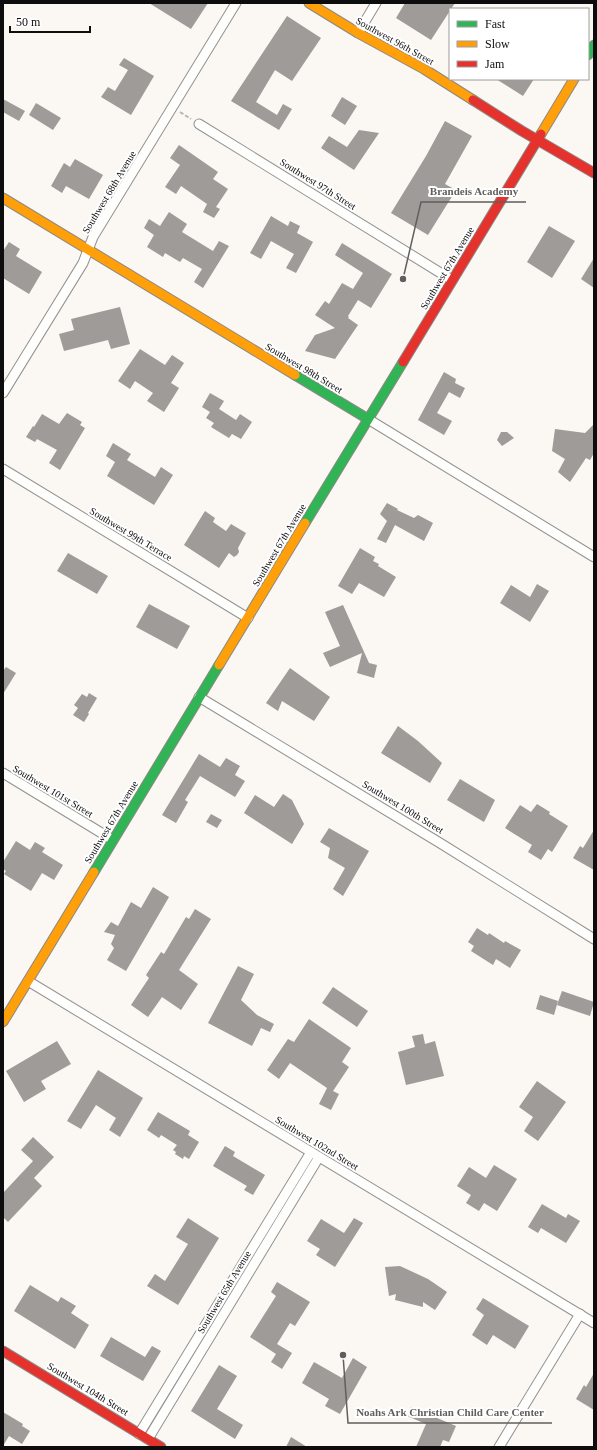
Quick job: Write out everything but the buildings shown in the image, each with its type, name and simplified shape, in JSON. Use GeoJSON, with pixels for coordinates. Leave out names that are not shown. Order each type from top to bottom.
{"type":"FeatureCollection","features":[{"type":"Feature","properties":{"kind":"main road","name":"Southwest 96th Street"},"geometry":{"type":"LineString","coordinates":[[309,3],[358,34],[424,69],[522,131],[594,173]]}},
{"type":"Feature","properties":{"kind":"main road","name":"Southwest 67th Avenue"},"geometry":{"type":"LineString","coordinates":[[3,1022],[573,80]]}},
{"type":"Feature","properties":{"kind":"main road","name":"Southwest 98th Street"},"geometry":{"type":"LineString","coordinates":[[3,198],[368,419]]}},
{"type":"Feature","properties":{"kind":"main road","name":"Southwest 104th Street"},"geometry":{"type":"LineString","coordinates":[[3,1351],[161,1447]]}},
{"type":"Feature","properties":{"kind":"street","name":"Southwest 68th Avenue"},"geometry":{"type":"LineString","coordinates":[[3,393],[83,263],[94,237],[236,3]]}},
{"type":"Feature","properties":{"kind":"street"},"geometry":{"type":"LineString","coordinates":[[358,34],[376,3]]}},
{"type":"Feature","properties":{"kind":"street","name":"Southwest 97th Street"},"geometry":{"type":"LineString","coordinates":[[199,124],[452,280]]}},
{"type":"Feature","properties":{"kind":"street","name":"Southwest 98th Street"},"geometry":{"type":"LineString","coordinates":[[368,419],[594,556]]}},
{"type":"Feature","properties":{"kind":"street","name":"Southwest 99th Terrace"},"geometry":{"type":"LineString","coordinates":[[3,469],[248,618]]}},
{"type":"Feature","properties":{"kind":"street","name":"Southwest 100th Street"},"geometry":{"type":"LineString","coordinates":[[199,697],[440,842],[594,939]]}},
{"type":"Feature","properties":{"kind":"street","name":"Southwest 101st Street"},"geometry":{"type":"LineString","coordinates":[[3,773],[113,840]]}},
{"type":"Feature","properties":{"kind":"street","name":"Southwest 102nd Street"},"geometry":{"type":"LineString","coordinates":[[28,981],[594,1323]]}},
{"type":"Feature","properties":{"kind":"street","name":"Southwest 65th Avenue"},"geometry":{"type":"LineString","coordinates":[[139,1434],[311,1152]]}},
{"type":"Feature","properties":{"kind":"street","name":"Southwest 65th Avenue"},"geometry":{"type":"LineString","coordinates":[[148,1439],[320,1157]]}},
{"type":"Feature","properties":{"kind":"street"},"geometry":{"type":"LineString","coordinates":[[499,1447],[580,1314]]}},
{"type":"Feature","properties":{"kind":"path"},"geometry":{"type":"LineString","coordinates":[[173,108],[199,124]]}},
{"type":"Feature","properties":{"kind":"traffic: fast"},"geometry":{"type":"LineString","coordinates":[[589,53],[594,45]]}},
{"type":"Feature","properties":{"kind":"traffic: fast"},"geometry":{"type":"LineString","coordinates":[[305,523],[403,362]]}},
{"type":"Feature","properties":{"kind":"traffic: fast"},"geometry":{"type":"LineString","coordinates":[[295,375],[368,419]]}},
{"type":"Feature","properties":{"kind":"traffic: fast"},"geometry":{"type":"LineString","coordinates":[[94,872],[219,665]]}},
{"type":"Feature","properties":{"kind":"traffic: slow"},"geometry":{"type":"LineString","coordinates":[[309,3],[358,33],[424,69],[473,100]]}},
{"type":"Feature","properties":{"kind":"traffic: slow"},"geometry":{"type":"LineString","coordinates":[[541,134],[573,80]]}},
{"type":"Feature","properties":{"kind":"traffic: slow"},"geometry":{"type":"LineString","coordinates":[[3,198],[295,375]]}},
{"type":"Feature","properties":{"kind":"traffic: slow"},"geometry":{"type":"LineString","coordinates":[[219,665],[305,523]]}},
{"type":"Feature","properties":{"kind":"traffic: slow"},"geometry":{"type":"LineString","coordinates":[[3,1022],[94,872]]}},
{"type":"Feature","properties":{"kind":"traffic: jam"},"geometry":{"type":"LineString","coordinates":[[473,100],[522,131],[594,173]]}},
{"type":"Feature","properties":{"kind":"traffic: jam"},"geometry":{"type":"LineString","coordinates":[[403,362],[541,134]]}},
{"type":"Feature","properties":{"kind":"traffic: jam"},"geometry":{"type":"LineString","coordinates":[[3,1351],[161,1447]]}},
{"type":"Feature","properties":{"kind":"place","name":"Brandeis Academy"},"geometry":{"type":"Point","coordinates":[403,279]}},
{"type":"Feature","properties":{"kind":"place","name":"Noahs Ark Christian Child Care Center"},"geometry":{"type":"Point","coordinates":[343,1355]}}]}
